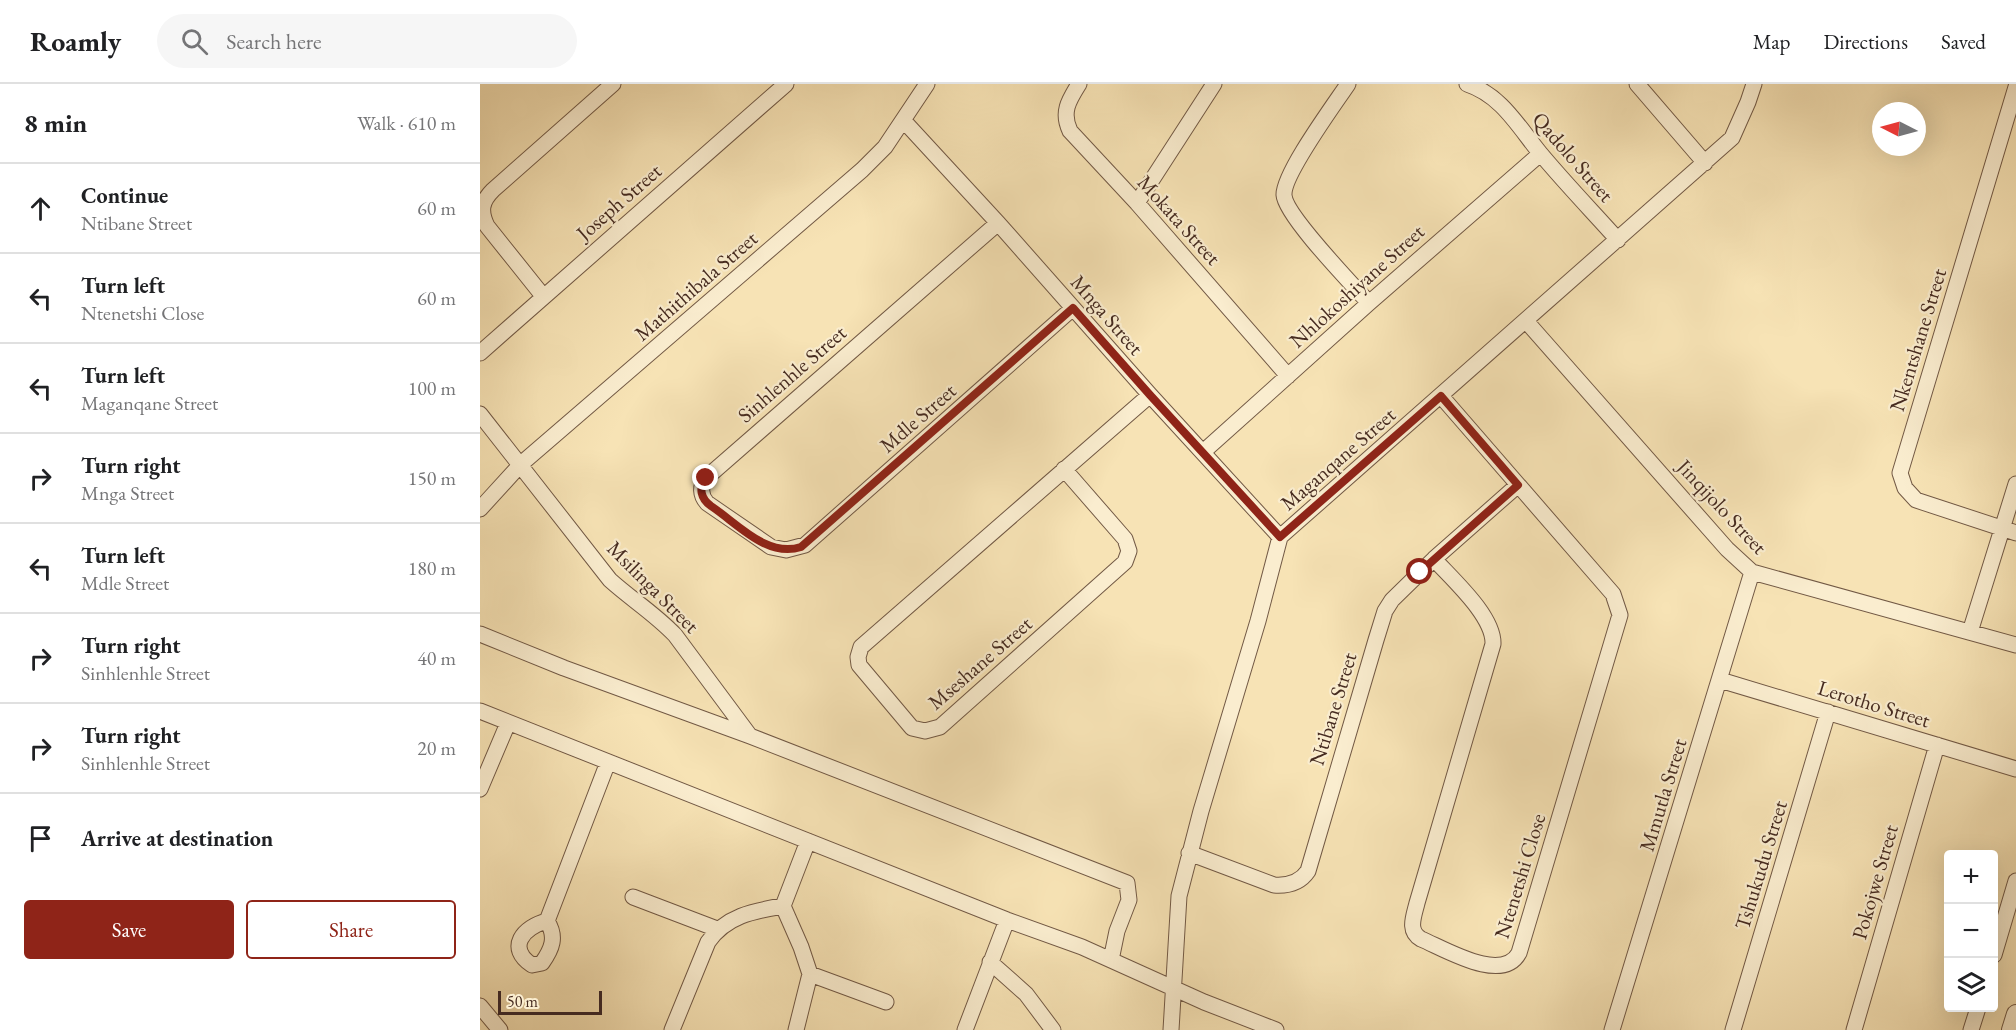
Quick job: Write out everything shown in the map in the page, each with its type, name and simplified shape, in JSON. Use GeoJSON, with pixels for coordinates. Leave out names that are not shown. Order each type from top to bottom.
{"type":"FeatureCollection","features":[{"type":"Feature","properties":{"kind":"street"},"geometry":{"type":"LineString","coordinates":[[543,296],[487,226],[481,213],[482,203],[493,190],[613,84]]}},
{"type":"Feature","properties":{"kind":"street","name":"Joseph Street"},"geometry":{"type":"LineString","coordinates":[[480,353],[786,84]]}},
{"type":"Feature","properties":{"kind":"street","name":"Mathithibala Street"},"geometry":{"type":"LineString","coordinates":[[480,509],[521,464],[862,170],[885,147],[927,84]]}},
{"type":"Feature","properties":{"kind":"street","name":"Mokata Street"},"geometry":{"type":"LineString","coordinates":[[1079,84],[1066,110],[1065,119],[1073,134],[1137,203],[1288,376]]}},
{"type":"Feature","properties":{"kind":"street"},"geometry":{"type":"LineString","coordinates":[[1137,203],[1214,84]]}},
{"type":"Feature","properties":{"kind":"street"},"geometry":{"type":"LineString","coordinates":[[1348,84],[1289,175],[1284,195],[1293,216],[1369,303]]}},
{"type":"Feature","properties":{"kind":"street","name":"Qadolo Street"},"geometry":{"type":"LineString","coordinates":[[1467,84],[1482,89],[1501,104],[1540,154],[1618,240]]}},
{"type":"Feature","properties":{"kind":"street"},"geometry":{"type":"LineString","coordinates":[[1637,84],[1705,163]]}},
{"type":"Feature","properties":{"kind":"street","name":"Maganqane Street"},"geometry":{"type":"LineString","coordinates":[[1171,1030],[1179,897],[1189,853],[1258,621],[1280,537],[1732,138],[1754,84]]}},
{"type":"Feature","properties":{"kind":"street","name":"Nkentshane Street"},"geometry":{"type":"LineString","coordinates":[[2009,531],[1916,500],[1905,488],[1900,473],[2016,87]]}},
{"type":"Feature","properties":{"kind":"street","name":"Mnga Street"},"geometry":{"type":"LineString","coordinates":[[903,120],[1280,537]]}},
{"type":"Feature","properties":{"kind":"street","name":"Nhlokoshiyane Street"},"geometry":{"type":"LineString","coordinates":[[1203,452],[1540,154]]}},
{"type":"Feature","properties":{"kind":"street","name":"Sinhlenhle Street"},"geometry":{"type":"LineString","coordinates":[[786,550],[765,544],[707,503],[702,493],[704,480],[998,223]]}},
{"type":"Feature","properties":{"kind":"street","name":"Mdle Street"},"geometry":{"type":"LineString","coordinates":[[786,550],[805,545],[1073,308]]}},
{"type":"Feature","properties":{"kind":"street","name":"Jinqijolo Street"},"geometry":{"type":"LineString","coordinates":[[1526,321],[1727,549],[1752,572],[2016,645]]}},
{"type":"Feature","properties":{"kind":"street","name":"Mseshane Street"},"geometry":{"type":"LineString","coordinates":[[1064,469],[1125,539],[1129,551],[1125,562],[940,727],[925,731],[912,728],[859,665],[858,657],[861,647],[1064,469],[1150,395]]}},
{"type":"Feature","properties":{"kind":"street","name":"Ntenetshi Close"},"geometry":{"type":"LineString","coordinates":[[1434,559],[1484,616],[1492,633],[1493,644],[1417,903],[1412,930],[1421,939],[1488,966],[1501,966],[1513,962],[1519,953],[1620,615],[1613,594],[1441,396]]}},
{"type":"Feature","properties":{"kind":"street","name":"Msilinga Street"},"geometry":{"type":"LineString","coordinates":[[480,414],[610,580],[663,622],[675,635],[750,736]]}},
{"type":"Feature","properties":{"kind":"street"},"geometry":{"type":"LineString","coordinates":[[1970,632],[2009,531],[2016,484]]}},
{"type":"Feature","properties":{"kind":"street","name":"Ntibane Street"},"geometry":{"type":"LineString","coordinates":[[1189,853],[1274,885],[1287,885],[1304,877],[1308,872],[1385,611],[1402,588],[1518,485]]}},
{"type":"Feature","properties":{"kind":"street","name":"Mmutla Street"},"geometry":{"type":"LineString","coordinates":[[1612,1030],[1752,572]]}},
{"type":"Feature","properties":{"kind":"street"},"geometry":{"type":"LineString","coordinates":[[480,634],[1127,883],[1129,900],[1117,931],[1111,960]]}},
{"type":"Feature","properties":{"kind":"street","name":"Lerotho Street"},"geometry":{"type":"LineString","coordinates":[[1720,680],[2016,769]]}},
{"type":"Feature","properties":{"kind":"street"},"geometry":{"type":"LineString","coordinates":[[480,711],[1111,960],[1252,1025],[1276,1030]]}},
{"type":"Feature","properties":{"kind":"street","name":"Tshukudu Street"},"geometry":{"type":"LineString","coordinates":[[1733,1030],[1828,712]]}},
{"type":"Feature","properties":{"kind":"street"},"geometry":{"type":"LineString","coordinates":[[480,789],[508,723]]}},
{"type":"Feature","properties":{"kind":"street","name":"Pokojwe Street"},"geometry":{"type":"LineString","coordinates":[[1854,1030],[1937,745]]}},
{"type":"Feature","properties":{"kind":"street"},"geometry":{"type":"LineString","coordinates":[[547,921],[608,762]]}},
{"type":"Feature","properties":{"kind":"street"},"geometry":{"type":"LineString","coordinates":[[796,1030],[810,974],[783,906],[808,841]]}},
{"type":"Feature","properties":{"kind":"street"},"geometry":{"type":"LineString","coordinates":[[1998,941],[2016,880]]}},
{"type":"Feature","properties":{"kind":"street"},"geometry":{"type":"LineString","coordinates":[[633,897],[717,929]]}},
{"type":"Feature","properties":{"kind":"street"},"geometry":{"type":"LineString","coordinates":[[657,1030],[672,1030],[708,942],[717,929],[735,918],[783,906]]}},
{"type":"Feature","properties":{"kind":"street"},"geometry":{"type":"LineString","coordinates":[[965,1030],[1007,920]]}},
{"type":"Feature","properties":{"kind":"street"},"geometry":{"type":"LineString","coordinates":[[990,962],[1026,994],[1053,1030]]}},
{"type":"Feature","properties":{"kind":"street"},"geometry":{"type":"LineString","coordinates":[[810,974],[886,1002]]}},
{"type":"Feature","properties":{"kind":"street"},"geometry":{"type":"LineString","coordinates":[[480,1006],[500,1030]]}},
{"type":"Feature","properties":{"kind":"street"},"geometry":{"type":"LineString","coordinates":[[1971,1030],[1976,1012]]}},
{"type":"Feature","properties":{"kind":"route"},"geometry":{"type":"LineString","coordinates":[[706,478],[702,483],[702,493],[704,500],[711,506],[771,547],[786,550],[801,547],[1073,308],[1280,537],[1441,396],[1518,485],[1420,572]]}}]}
